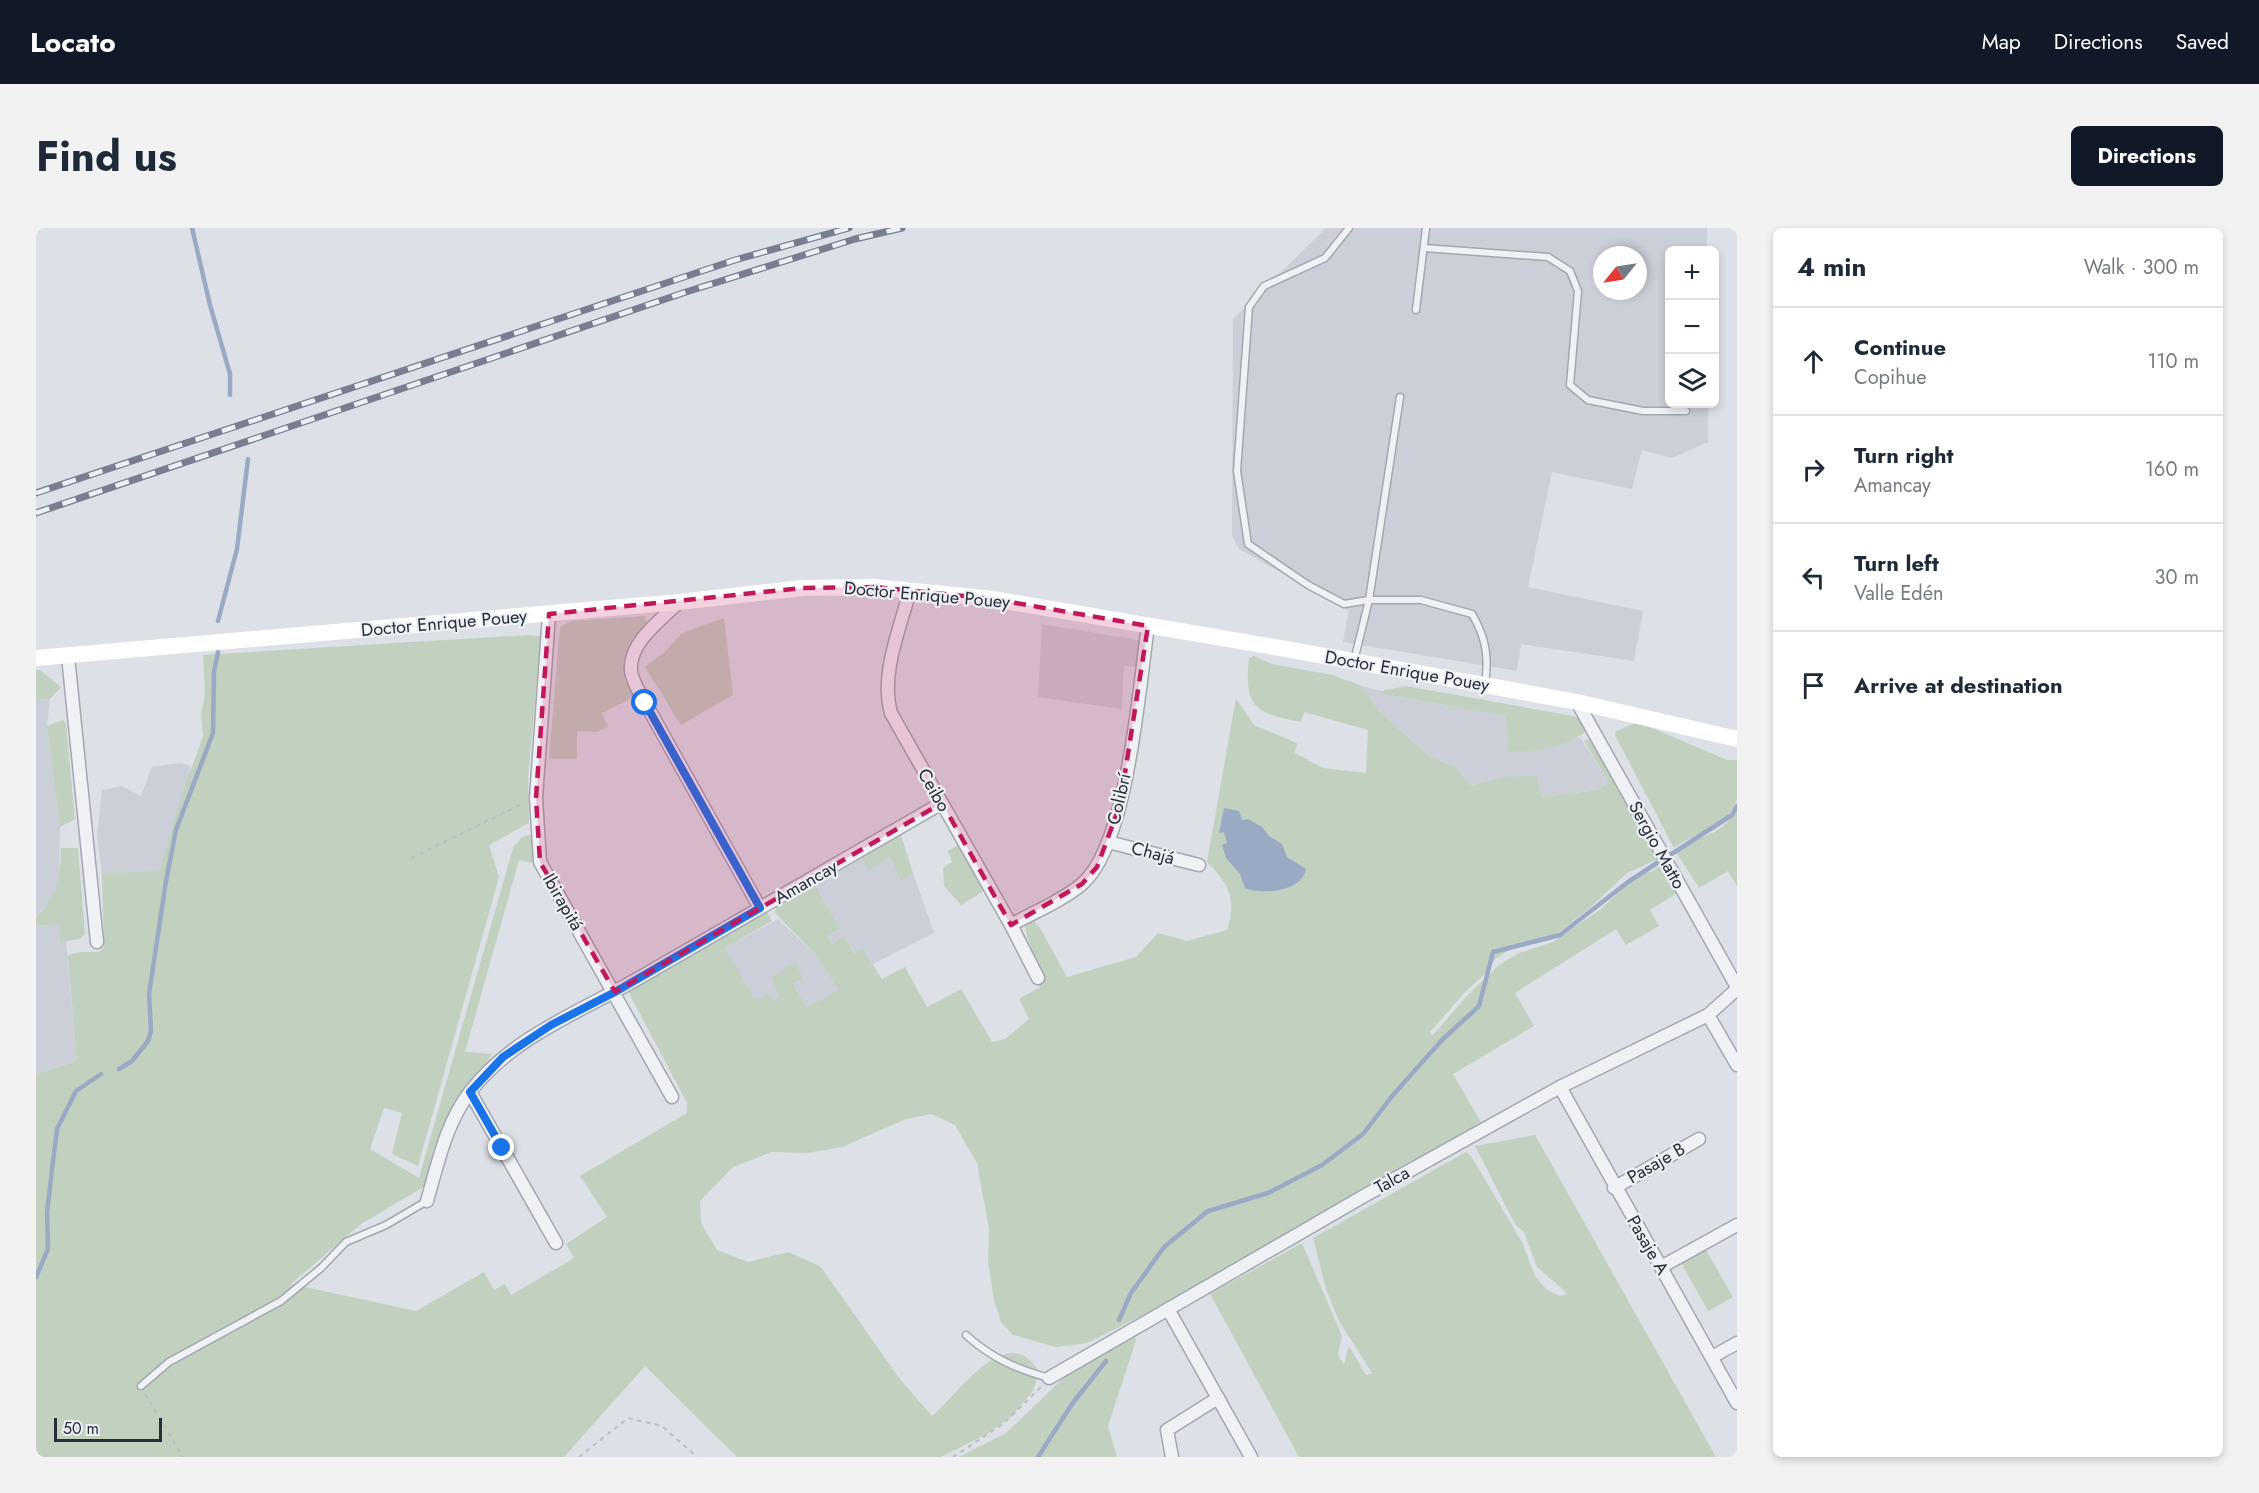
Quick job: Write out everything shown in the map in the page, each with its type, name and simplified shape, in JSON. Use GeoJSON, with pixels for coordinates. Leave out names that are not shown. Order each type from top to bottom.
{"type":"FeatureCollection","features":[{"type":"Feature","properties":{"kind":"street","name":"Doctor Enrique Pouey"},"geometry":{"type":"LineString","coordinates":[[36,658],[549,614],[803,588],[875,587],[993,599],[1485,685],[1577,702],[1737,739]]}},
{"type":"Feature","properties":{"kind":"street","name":"Ceibo"},"geometry":{"type":"LineString","coordinates":[[910,590],[886,694],[891,713],[1011,925],[1038,978]]}},
{"type":"Feature","properties":{"kind":"street"},"geometry":{"type":"LineString","coordinates":[[679,602],[649,631],[634,651],[631,670],[637,688],[760,908]]}},
{"type":"Feature","properties":{"kind":"street","name":"Ibirapitá"},"geometry":{"type":"LineString","coordinates":[[549,614],[536,798],[540,862],[672,1097]]}},
{"type":"Feature","properties":{"kind":"street","name":"Colibrí"},"geometry":{"type":"LineString","coordinates":[[1011,925],[1082,884],[1097,867],[1120,805],[1148,626]]}},
{"type":"Feature","properties":{"kind":"street"},"geometry":{"type":"LineString","coordinates":[[68,656],[97,942]]}},
{"type":"Feature","properties":{"kind":"street","name":"Sergio Matto"},"geometry":{"type":"LineString","coordinates":[[1577,702],[1737,988]]}},
{"type":"Feature","properties":{"kind":"street","name":"Amancay"},"geometry":{"type":"LineString","coordinates":[[428,1201],[451,1123],[470,1092],[503,1057],[551,1025],[615,992],[942,803]]}},
{"type":"Feature","properties":{"kind":"street","name":"Chajá"},"geometry":{"type":"LineString","coordinates":[[1108,842],[1199,865]]}},
{"type":"Feature","properties":{"kind":"street","name":"Talca"},"geometry":{"type":"LineString","coordinates":[[1049,1378],[1560,1087],[1708,1014],[1737,988]]}},
{"type":"Feature","properties":{"kind":"street"},"geometry":{"type":"LineString","coordinates":[[1708,1014],[1737,1065]]}},
{"type":"Feature","properties":{"kind":"street","name":"Pasaje A"},"geometry":{"type":"LineString","coordinates":[[1560,1087],[1614,1188],[1737,1403]]}},
{"type":"Feature","properties":{"kind":"street"},"geometry":{"type":"LineString","coordinates":[[470,1092],[556,1243]]}},
{"type":"Feature","properties":{"kind":"street","name":"Pasaje B"},"geometry":{"type":"LineString","coordinates":[[1614,1188],[1698,1139]]}},
{"type":"Feature","properties":{"kind":"street"},"geometry":{"type":"LineString","coordinates":[[1661,1267],[1737,1225]]}},
{"type":"Feature","properties":{"kind":"street"},"geometry":{"type":"LineString","coordinates":[[1168,1309],[1251,1457]]}},
{"type":"Feature","properties":{"kind":"street"},"geometry":{"type":"LineString","coordinates":[[1712,1358],[1737,1343]]}},
{"type":"Feature","properties":{"kind":"street"},"geometry":{"type":"LineString","coordinates":[[1172,1457],[1167,1430],[1218,1398]]}},
{"type":"Feature","properties":{"kind":"lane"},"geometry":{"type":"LineString","coordinates":[[1349,228],[1324,258],[1264,286],[1249,307],[1238,471],[1248,544],[1308,585],[1344,604],[1370,600],[1421,600],[1472,614],[1484,633],[1489,660],[1485,685]]}},
{"type":"Feature","properties":{"kind":"lane"},"geometry":{"type":"LineString","coordinates":[[1416,310],[1426,228]]}},
{"type":"Feature","properties":{"kind":"lane"},"geometry":{"type":"LineString","coordinates":[[1424,248],[1548,257],[1570,271],[1578,291],[1570,385],[1588,400],[1643,411],[1686,411]]}},
{"type":"Feature","properties":{"kind":"lane"},"geometry":{"type":"LineString","coordinates":[[1354,662],[1370,600],[1400,397]]}},
{"type":"Feature","properties":{"kind":"lane"},"geometry":{"type":"LineString","coordinates":[[141,1386],[169,1362],[281,1301],[321,1268],[345,1242],[386,1225],[428,1201]]}},
{"type":"Feature","properties":{"kind":"lane"},"geometry":{"type":"LineString","coordinates":[[966,1335],[986,1353],[1021,1370],[1049,1378]]}},
{"type":"Feature","properties":{"kind":"path"},"geometry":{"type":"LineString","coordinates":[[411,858],[536,798]]}},
{"type":"Feature","properties":{"kind":"path"},"geometry":{"type":"LineString","coordinates":[[953,1457],[1003,1424],[1049,1378]]}},
{"type":"Feature","properties":{"kind":"path"},"geometry":{"type":"LineString","coordinates":[[141,1386],[183,1457]]}},
{"type":"Feature","properties":{"kind":"path"},"geometry":{"type":"LineString","coordinates":[[579,1457],[628,1418],[662,1426],[697,1457]]}},
{"type":"Feature","properties":{"kind":"highlighted area"},"geometry":{"type":"Polygon","coordinates":[[[875,587],[993,599],[1148,626],[1120,805],[1097,867],[1082,884],[1011,925],[942,803],[615,992],[540,862],[536,798],[549,614],[803,588],[875,587]]]}},
{"type":"Feature","properties":{"kind":"shaded area"},"geometry":{"type":"Polygon","coordinates":[[[1326,228],[1707,228],[1707,246],[1665,246],[1665,408],[1708,408],[1708,442],[1672,458],[1642,450],[1632,489],[1552,472],[1528,587],[1643,611],[1634,661],[1521,644],[1517,671],[1343,642],[1349,611],[1239,549],[1232,535],[1233,319],[1326,228]]]}},
{"type":"Feature","properties":{"kind":"shaded area"},"geometry":{"type":"Polygon","coordinates":[[[1042,624],[1144,641],[1139,667],[1124,666],[1122,709],[1038,697],[1042,624]]]}},
{"type":"Feature","properties":{"kind":"shaded area"},"geometry":{"type":"Polygon","coordinates":[[[1362,686],[1381,691],[1383,694],[1505,716],[1509,751],[1548,748],[1580,737],[1609,782],[1597,790],[1541,797],[1503,777],[1470,786],[1457,768],[1429,756],[1379,711],[1362,686]]]}},
{"type":"Feature","properties":{"kind":"shaded area"},"geometry":{"type":"Polygon","coordinates":[[[50,699],[47,726],[60,827],[59,883],[54,897],[36,917],[36,700],[50,699]]]}},
{"type":"Feature","properties":{"kind":"shaded area"},"geometry":{"type":"Polygon","coordinates":[[[181,763],[190,766],[189,778],[178,806],[160,870],[102,874],[97,836],[102,790],[122,786],[141,796],[152,767],[181,763]]]}},
{"type":"Feature","properties":{"kind":"shaded area"},"geometry":{"type":"Polygon","coordinates":[[[861,855],[890,856],[901,880],[913,873],[934,933],[873,964],[863,950],[855,953],[844,937],[832,944],[827,936],[840,929],[814,883],[861,855]]]}},
{"type":"Feature","properties":{"kind":"shaded area"},"geometry":{"type":"Polygon","coordinates":[[[778,919],[816,955],[840,990],[807,1007],[793,984],[803,978],[794,962],[779,997],[772,1001],[769,994],[755,1001],[725,948],[778,919]]]}},
{"type":"Feature","properties":{"kind":"shaded area"},"geometry":{"type":"Polygon","coordinates":[[[59,924],[61,942],[66,941],[77,1061],[36,1074],[36,926],[59,924]]]}},
{"type":"Feature","properties":{"kind":"green space"},"geometry":{"type":"Polygon","coordinates":[[[645,616],[647,625],[633,642],[627,658],[628,676],[636,696],[602,713],[608,727],[597,732],[577,731],[577,759],[549,759],[560,627],[571,621],[645,616]]]}},
{"type":"Feature","properties":{"kind":"green space"},"geometry":{"type":"Polygon","coordinates":[[[724,618],[733,695],[681,725],[645,667],[667,650],[682,633],[724,618]]]}},
{"type":"Feature","properties":{"kind":"green space"},"geometry":{"type":"Polygon","coordinates":[[[541,636],[528,777],[529,823],[489,845],[499,877],[418,1166],[392,1154],[402,1113],[384,1108],[370,1149],[419,1178],[513,848],[522,837],[536,833],[546,866],[519,860],[465,1052],[492,1054],[444,1127],[427,1185],[361,1224],[291,1284],[416,1311],[484,1272],[494,1290],[505,1284],[511,1295],[574,1258],[566,1244],[607,1217],[580,1176],[687,1113],[687,1103],[629,993],[633,986],[766,910],[772,921],[725,948],[755,1000],[768,993],[772,1000],[779,997],[772,977],[795,962],[803,978],[793,984],[807,1007],[839,990],[816,955],[775,913],[777,904],[814,883],[840,929],[827,936],[832,944],[844,936],[854,953],[863,949],[882,979],[905,967],[927,1007],[961,989],[992,1042],[1005,1039],[1029,1019],[1019,999],[1040,987],[1039,969],[1027,936],[1025,918],[1031,918],[1040,928],[1067,977],[1136,957],[1158,933],[1187,941],[1227,930],[1231,909],[1229,893],[1226,885],[1207,862],[1236,698],[1254,725],[1297,743],[1295,753],[1323,768],[1366,773],[1368,730],[1304,712],[1301,722],[1285,719],[1263,711],[1256,705],[1248,687],[1249,658],[1254,656],[1272,664],[1332,675],[1362,686],[1379,711],[1429,756],[1457,768],[1470,786],[1503,777],[1537,776],[1541,797],[1597,790],[1609,782],[1584,741],[1596,736],[1662,857],[1627,873],[1592,906],[1558,933],[1515,947],[1496,958],[1484,975],[1465,992],[1430,1032],[1432,1036],[1467,996],[1499,965],[1519,953],[1553,942],[1601,909],[1637,875],[1653,871],[1666,860],[1682,890],[1650,910],[1659,926],[1626,945],[1616,929],[1515,993],[1534,1026],[1453,1074],[1482,1124],[1159,1307],[1087,1343],[1056,1347],[1013,1335],[1001,1322],[994,1300],[988,1262],[989,1229],[977,1163],[955,1125],[932,1114],[906,1119],[842,1147],[807,1153],[772,1152],[733,1167],[700,1201],[701,1223],[717,1250],[748,1262],[789,1252],[821,1267],[899,1378],[932,1416],[970,1378],[999,1356],[1013,1353],[1027,1357],[1039,1372],[1033,1391],[1011,1417],[987,1434],[941,1457],[737,1457],[645,1366],[564,1457],[36,1457],[36,1074],[77,1061],[68,958],[65,956],[80,952],[99,952],[104,947],[102,874],[160,870],[178,806],[203,736],[201,714],[205,694],[203,655],[541,636]]]}},
{"type":"Feature","properties":{"kind":"green space"},"geometry":{"type":"Polygon","coordinates":[[[36,670],[40,670],[61,687],[50,699],[36,700],[36,670]]]}},
{"type":"Feature","properties":{"kind":"green space"},"geometry":{"type":"Polygon","coordinates":[[[1406,686],[1579,717],[1588,729],[1571,741],[1551,748],[1509,751],[1505,716],[1383,694],[1381,691],[1406,686]]]}},
{"type":"Feature","properties":{"kind":"green space"},"geometry":{"type":"Polygon","coordinates":[[[63,720],[66,724],[75,819],[60,827],[47,726],[63,720]]]}},
{"type":"Feature","properties":{"kind":"green space"},"geometry":{"type":"Polygon","coordinates":[[[1634,724],[1643,724],[1727,760],[1737,760],[1737,799],[1727,817],[1674,848],[1615,735],[1616,731],[1634,724]]]}},
{"type":"Feature","properties":{"kind":"green space"},"geometry":{"type":"Polygon","coordinates":[[[1737,809],[1737,886],[1728,871],[1699,888],[1676,852],[1693,841],[1716,831],[1730,819],[1737,809]]]}},
{"type":"Feature","properties":{"kind":"green space"},"geometry":{"type":"Polygon","coordinates":[[[900,832],[913,873],[901,881],[890,856],[869,870],[861,855],[900,832]]]}},
{"type":"Feature","properties":{"kind":"green space"},"geometry":{"type":"Polygon","coordinates":[[[968,839],[992,886],[961,905],[944,886],[943,868],[952,862],[948,851],[968,839]]]}},
{"type":"Feature","properties":{"kind":"green space"},"geometry":{"type":"Polygon","coordinates":[[[61,848],[78,848],[85,934],[80,939],[60,942],[59,924],[36,926],[36,917],[49,902],[56,886],[61,848]]]}},
{"type":"Feature","properties":{"kind":"green space"},"geometry":{"type":"Polygon","coordinates":[[[1535,1135],[1716,1457],[1299,1457],[1210,1294],[1302,1243],[1342,1336],[1338,1355],[1344,1364],[1349,1346],[1366,1375],[1372,1373],[1339,1321],[1326,1289],[1313,1238],[1466,1152],[1471,1156],[1523,1244],[1535,1276],[1546,1289],[1560,1296],[1567,1293],[1537,1267],[1524,1232],[1515,1224],[1475,1146],[1535,1135]]]}},
{"type":"Feature","properties":{"kind":"green space"},"geometry":{"type":"Polygon","coordinates":[[[1703,1245],[1733,1297],[1708,1311],[1679,1259],[1703,1245]]]}},
{"type":"Feature","properties":{"kind":"green space"},"geometry":{"type":"Polygon","coordinates":[[[1133,1333],[1136,1340],[1108,1426],[1117,1457],[959,1457],[1006,1433],[1080,1362],[1133,1333]]]}},
{"type":"Feature","properties":{"kind":"water"},"geometry":{"type":"Polygon","coordinates":[[[1224,808],[1239,811],[1242,820],[1248,819],[1262,827],[1269,836],[1282,844],[1287,857],[1306,869],[1303,877],[1297,883],[1280,890],[1261,891],[1245,888],[1240,874],[1226,858],[1222,845],[1227,843],[1224,832],[1219,833],[1224,808]]]}},
{"type":"Feature","properties":{"kind":"waterway"},"geometry":{"type":"LineString","coordinates":[[192,228],[210,305],[230,374],[230,395]]}},
{"type":"Feature","properties":{"kind":"waterway"},"geometry":{"type":"LineString","coordinates":[[218,621],[237,549],[248,459]]}},
{"type":"Feature","properties":{"kind":"waterway"},"geometry":{"type":"LineString","coordinates":[[119,1069],[132,1061],[148,1041],[151,1031],[149,994],[166,881],[176,830],[213,733],[214,672],[218,652]]}},
{"type":"Feature","properties":{"kind":"waterway"},"geometry":{"type":"LineString","coordinates":[[1670,855],[1732,815],[1737,806]]}},
{"type":"Feature","properties":{"kind":"waterway"},"geometry":{"type":"LineString","coordinates":[[1119,1320],[1131,1293],[1164,1247],[1208,1211],[1268,1193],[1322,1165],[1363,1134],[1393,1095],[1442,1040],[1479,1006],[1493,952],[1560,935],[1628,882],[1660,861]]}},
{"type":"Feature","properties":{"kind":"waterway"},"geometry":{"type":"LineString","coordinates":[[36,1277],[48,1249],[47,1212],[57,1129],[76,1091],[101,1074]]}},
{"type":"Feature","properties":{"kind":"waterway"},"geometry":{"type":"LineString","coordinates":[[1038,1457],[1072,1404],[1106,1361]]}},
{"type":"Feature","properties":{"kind":"railway"},"geometry":{"type":"LineString","coordinates":[[36,493],[735,260],[849,228]]}},
{"type":"Feature","properties":{"kind":"railway"},"geometry":{"type":"LineString","coordinates":[[36,513],[686,292],[855,239],[902,228]]}},
{"type":"Feature","properties":{"kind":"route"},"geometry":{"type":"LineString","coordinates":[[502,1148],[470,1092],[503,1057],[551,1025],[615,992],[760,908],[645,703]]}}]}
